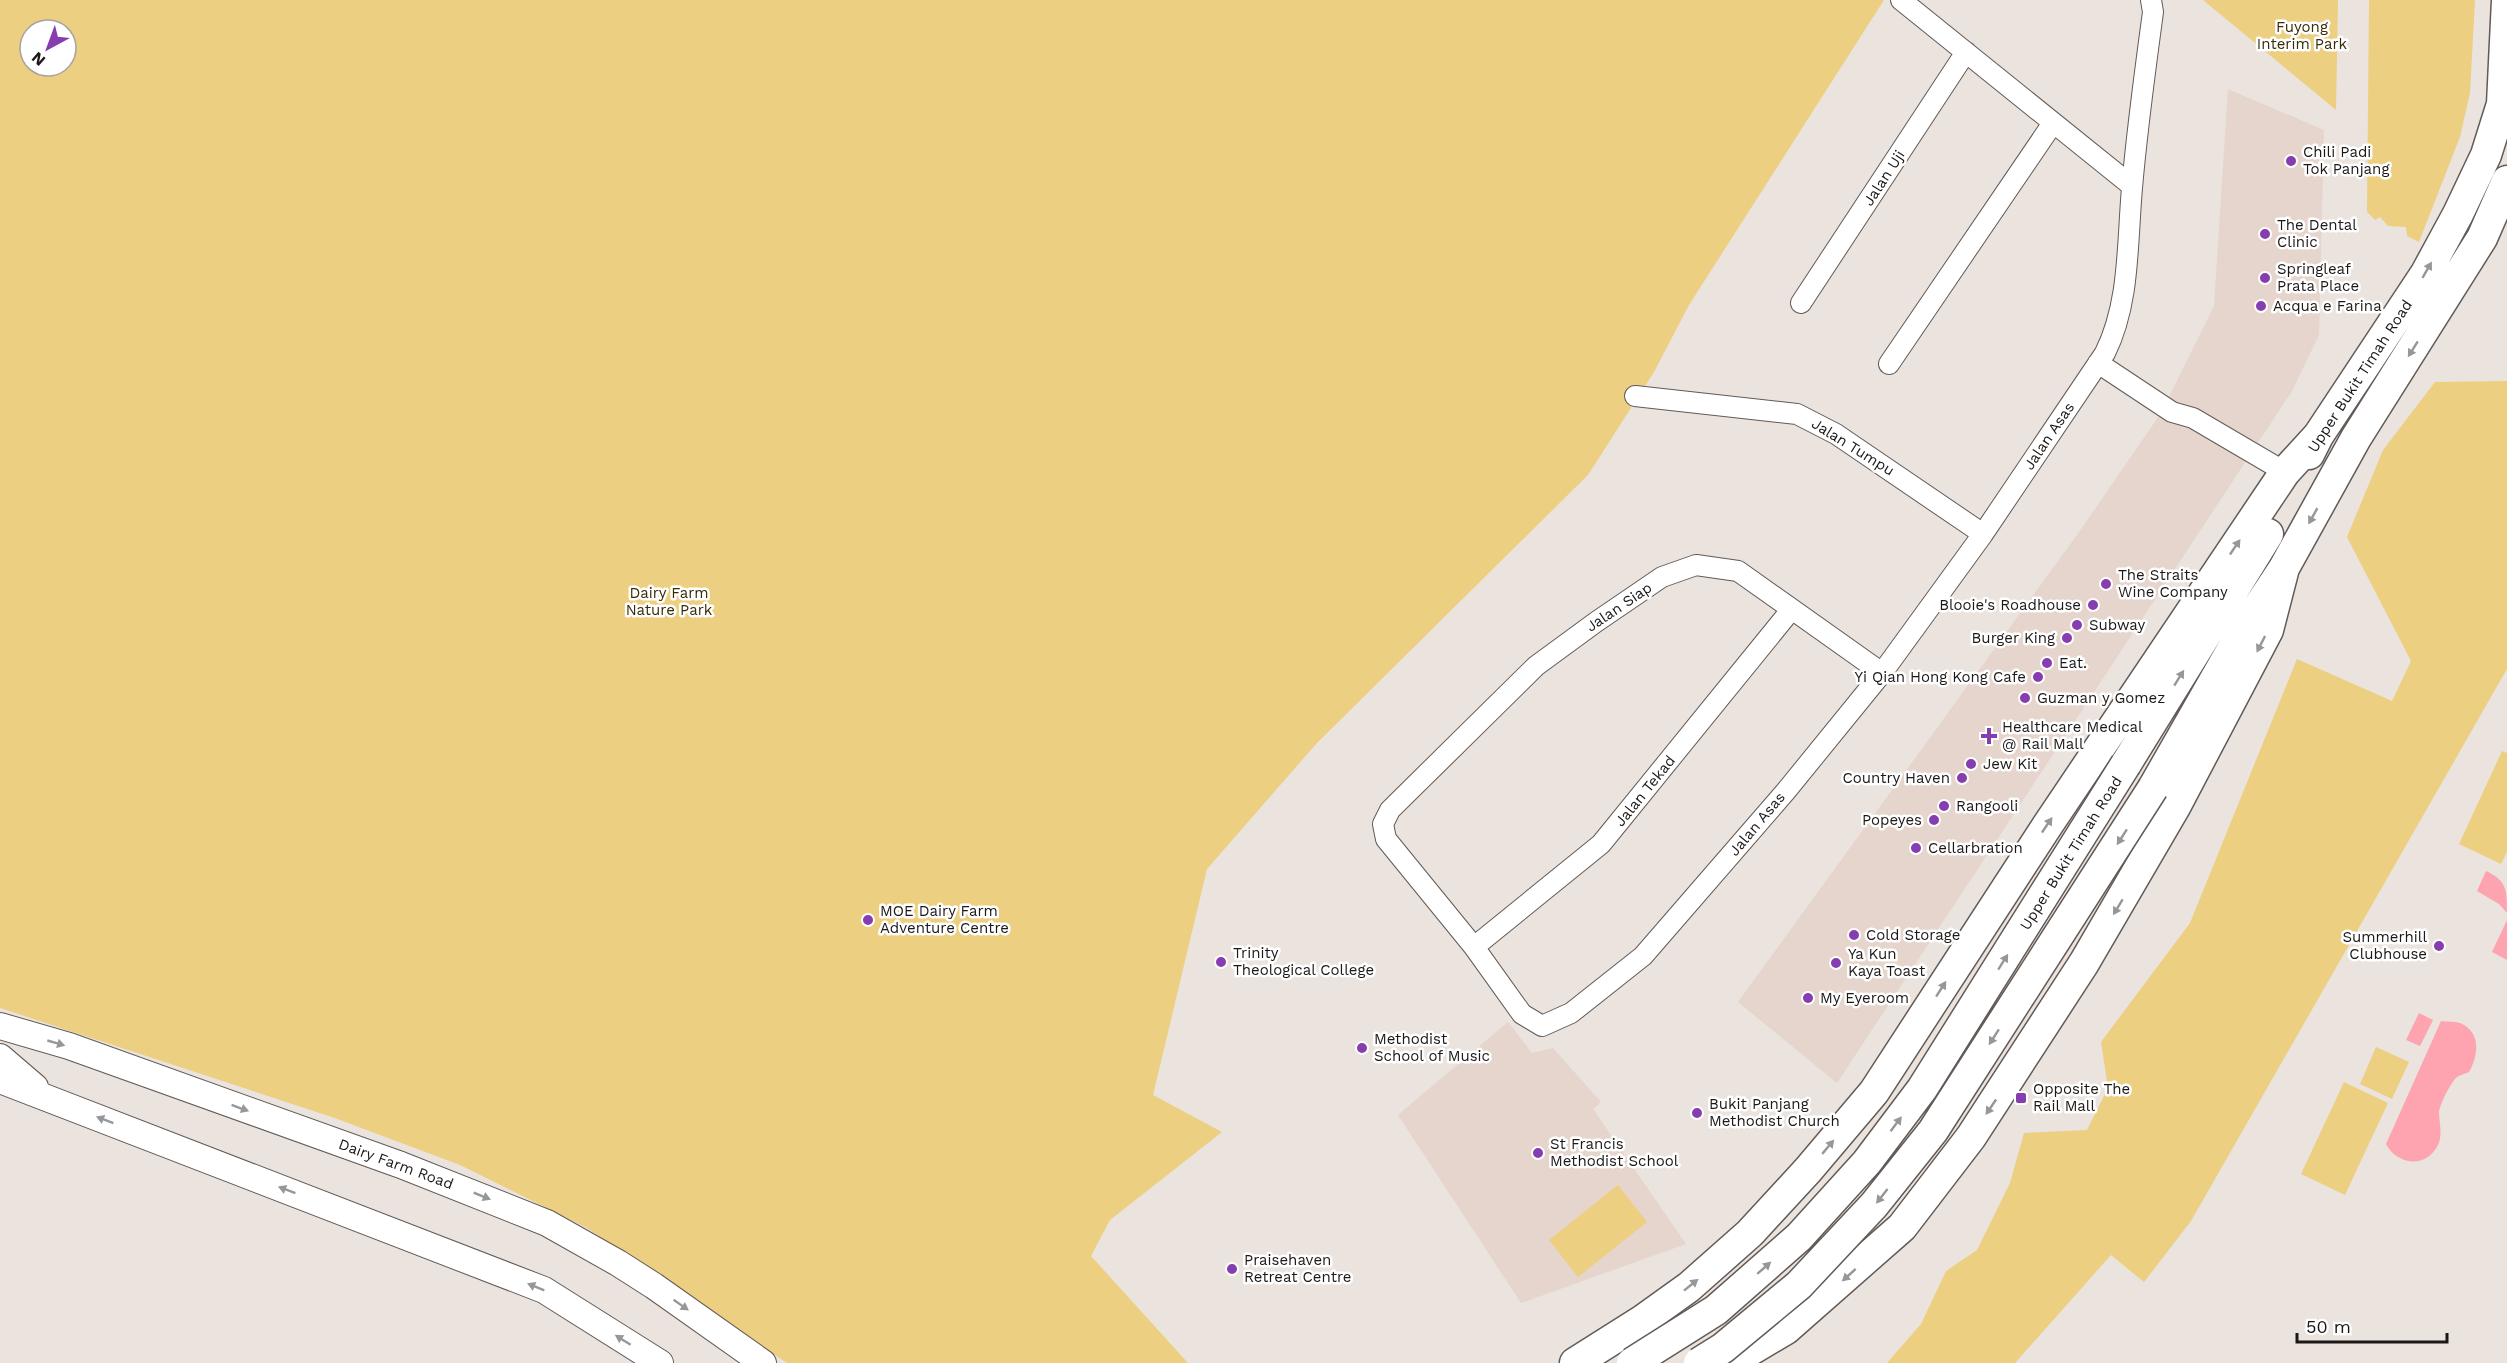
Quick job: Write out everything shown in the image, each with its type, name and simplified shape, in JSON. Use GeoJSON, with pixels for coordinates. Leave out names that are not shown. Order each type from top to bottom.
{"type":"FeatureCollection","features":[{"type":"Feature","properties":{"kind":"highway","name":"Upper Bukit Timah Road"},"geometry":{"type":"LineString","coordinates":[[1632,1363],[1716,1310],[1799,1237],[1867,1162],[1922,1089],[2276,520],[2318,436],[2426,273],[2486,154],[2502,104],[2507,0]]}},
{"type":"Feature","properties":{"kind":"highway","name":"Upper Bukit Timah Road"},"geometry":{"type":"LineString","coordinates":[[1699,1363],[1723,1348],[1799,1285],[1845,1239],[1933,1131],[2153,788],[2245,627],[2284,568],[2356,438],[2482,238],[2507,181]]}},
{"type":"Feature","properties":{"kind":"highway"},"geometry":{"type":"LineString","coordinates":[[1575,1363],[1643,1320],[1689,1287],[1750,1233],[1808,1170],[1874,1092],[2047,826],[2285,472],[2318,436]]}},
{"type":"Feature","properties":{"kind":"highway"},"geometry":{"type":"LineString","coordinates":[[1729,1363],[1786,1329],[1902,1227],[1971,1137],[2084,963],[2175,807],[2268,630],[2284,568]]}},
{"type":"Feature","properties":{"kind":"main road","name":"Dairy Farm Road"},"geometry":{"type":"LineString","coordinates":[[2,1028],[69,1046],[401,1165],[547,1223],[636,1275],[763,1363]]}},
{"type":"Feature","properties":{"kind":"main road"},"geometry":{"type":"LineString","coordinates":[[0,1057],[49,1099]]}},
{"type":"Feature","properties":{"kind":"main road"},"geometry":{"type":"LineString","coordinates":[[0,1080],[544,1290],[660,1363]]}},
{"type":"Feature","properties":{"kind":"street"},"geometry":{"type":"LineString","coordinates":[[1901,0],[2132,186]]}},
{"type":"Feature","properties":{"kind":"street","name":"Jalan Asas"},"geometry":{"type":"LineString","coordinates":[[1390,810],[1383,824],[1386,839],[1474,947],[1522,1014],[1542,1026],[1571,1013],[1643,956],[1786,791],[1882,673],[1983,534],[2101,358],[2116,331],[2122,305],[2132,186],[2153,12],[2151,0]]}},
{"type":"Feature","properties":{"kind":"street","name":"Jalan Uji"},"geometry":{"type":"LineString","coordinates":[[1801,303],[1966,52]]}},
{"type":"Feature","properties":{"kind":"street"},"geometry":{"type":"LineString","coordinates":[[1889,364],[2053,123]]}},
{"type":"Feature","properties":{"kind":"street"},"geometry":{"type":"LineString","coordinates":[[2101,358],[2172,412],[2193,418],[2285,472]]}},
{"type":"Feature","properties":{"kind":"street","name":"Jalan Tumpu"},"geometry":{"type":"LineString","coordinates":[[1635,396],[1797,414],[1836,434],[1983,534]]}},
{"type":"Feature","properties":{"kind":"street","name":"Jalan Siap"},"geometry":{"type":"LineString","coordinates":[[1390,810],[1536,666],[1662,577],[1696,566],[1738,571],[1882,673]]}},
{"type":"Feature","properties":{"kind":"street","name":"Jalan Tekad"},"geometry":{"type":"LineString","coordinates":[[1474,947],[1601,844],[1791,610]]}},
{"type":"Feature","properties":{"kind":"street"},"geometry":{"type":"LineString","coordinates":[[1622,1363],[1624,1349],[1643,1320]]}},
{"type":"Feature","properties":{"kind":"shaded area"},"geometry":{"type":"Polygon","coordinates":[[[2228,89],[2324,130],[2319,335],[2292,391],[1837,1083],[1738,1002],[2077,535],[2161,413],[2214,306],[2228,89]]]}},
{"type":"Feature","properties":{"kind":"shaded area"},"geometry":{"type":"Polygon","coordinates":[[[2486,871],[2498,879],[2504,887],[2507,913],[2499,904],[2477,891],[2486,871]]]}},
{"type":"Feature","properties":{"kind":"shaded area"},"geometry":{"type":"Polygon","coordinates":[[[2507,920],[2507,960],[2492,952],[2507,920]]]}},
{"type":"Feature","properties":{"kind":"shaded area"},"geometry":{"type":"Polygon","coordinates":[[[2419,1013],[2433,1020],[2420,1046],[2406,1040],[2419,1013]]]}},
{"type":"Feature","properties":{"kind":"shaded area"},"geometry":{"type":"Polygon","coordinates":[[[2441,1021],[2456,1022],[2467,1027],[2475,1038],[2476,1052],[2469,1072],[2456,1078],[2443,1099],[2439,1112],[2441,1133],[2433,1153],[2419,1161],[2404,1160],[2391,1151],[2386,1144],[2441,1021]]]}},
{"type":"Feature","properties":{"kind":"shaded area"},"geometry":{"type":"Polygon","coordinates":[[[1508,1022],[1532,1053],[1553,1048],[1601,1102],[1593,1109],[1686,1244],[1521,1303],[1398,1115],[1508,1022]]]}},
{"type":"Feature","properties":{"kind":"green space","name":"Dairy Farm Nature Park"},"geometry":{"type":"Polygon","coordinates":[[[0,0],[1884,0],[1689,305],[1654,372],[1588,475],[1317,743],[1207,869],[1153,1095],[1222,1132],[1110,1220],[1091,1256],[1188,1363],[787,1363],[587,1228],[460,1165],[332,1117],[0,1008],[0,0]]]}},
{"type":"Feature","properties":{"kind":"green space","name":"Fuyong Interim Park"},"geometry":{"type":"Polygon","coordinates":[[[2203,0],[2338,0],[2336,110],[2203,0]]]}},
{"type":"Feature","properties":{"kind":"green space"},"geometry":{"type":"Polygon","coordinates":[[[2369,0],[2475,0],[2470,93],[2460,137],[2419,242],[2407,236],[2406,227],[2388,226],[2380,217],[2375,220],[2367,212],[2369,0]]]}},
{"type":"Feature","properties":{"kind":"green space"},"geometry":{"type":"Polygon","coordinates":[[[2507,381],[2507,669],[2191,1221],[2144,1282],[2111,1255],[2015,1363],[1887,1363],[1921,1324],[1946,1271],[1977,1250],[2010,1183],[2024,1133],[2087,1130],[2108,1088],[2101,1042],[2190,923],[2297,659],[2392,701],[2411,661],[2347,537],[2383,450],[2435,382],[2507,381]]]}},
{"type":"Feature","properties":{"kind":"green space"},"geometry":{"type":"Polygon","coordinates":[[[2502,751],[2507,753],[2507,852],[2501,864],[2459,844],[2502,751]]]}},
{"type":"Feature","properties":{"kind":"green space"},"geometry":{"type":"Polygon","coordinates":[[[2376,1047],[2409,1062],[2392,1099],[2360,1084],[2376,1047]]]}},
{"type":"Feature","properties":{"kind":"green space"},"geometry":{"type":"Polygon","coordinates":[[[2344,1082],[2388,1103],[2345,1195],[2301,1174],[2344,1082]]]}},
{"type":"Feature","properties":{"kind":"green space"},"geometry":{"type":"Polygon","coordinates":[[[1618,1185],[1647,1222],[1578,1277],[1549,1240],[1618,1185]]]}},
{"type":"Feature","properties":{"kind":"place","name":"Chili Padi Tok Panjang"},"geometry":{"type":"Point","coordinates":[2291,161]}},
{"type":"Feature","properties":{"kind":"place","name":"The Dental Clinic"},"geometry":{"type":"Point","coordinates":[2265,234]}},
{"type":"Feature","properties":{"kind":"place","name":"Springleaf Prata Place"},"geometry":{"type":"Point","coordinates":[2265,278]}},
{"type":"Feature","properties":{"kind":"place","name":"Acqua e Farina"},"geometry":{"type":"Point","coordinates":[2261,306]}},
{"type":"Feature","properties":{"kind":"place","name":"The Straits Wine Company"},"geometry":{"type":"Point","coordinates":[2106,584]}},
{"type":"Feature","properties":{"kind":"place","name":"Blooie's Roadhouse"},"geometry":{"type":"Point","coordinates":[2093,605]}},
{"type":"Feature","properties":{"kind":"place","name":"Subway"},"geometry":{"type":"Point","coordinates":[2077,625]}},
{"type":"Feature","properties":{"kind":"place","name":"Burger King"},"geometry":{"type":"Point","coordinates":[2067,638]}},
{"type":"Feature","properties":{"kind":"place","name":"Eat."},"geometry":{"type":"Point","coordinates":[2047,663]}},
{"type":"Feature","properties":{"kind":"place","name":"Yi Qian Hong Kong Cafe"},"geometry":{"type":"Point","coordinates":[2038,677]}},
{"type":"Feature","properties":{"kind":"place","name":"Guzman y Gomez"},"geometry":{"type":"Point","coordinates":[2025,698]}},
{"type":"Feature","properties":{"kind":"place","name":"Healthcare Medical @ Rail Mall"},"geometry":{"type":"Point","coordinates":[1989,736]}},
{"type":"Feature","properties":{"kind":"place","name":"Jew Kit"},"geometry":{"type":"Point","coordinates":[1971,764]}},
{"type":"Feature","properties":{"kind":"place","name":"Country Haven"},"geometry":{"type":"Point","coordinates":[1962,778]}},
{"type":"Feature","properties":{"kind":"place","name":"Rangooli"},"geometry":{"type":"Point","coordinates":[1944,806]}},
{"type":"Feature","properties":{"kind":"place","name":"Popeyes"},"geometry":{"type":"Point","coordinates":[1934,820]}},
{"type":"Feature","properties":{"kind":"place","name":"Cellarbration"},"geometry":{"type":"Point","coordinates":[1916,848]}},
{"type":"Feature","properties":{"kind":"place","name":"MOE Dairy Farm Adventure Centre"},"geometry":{"type":"Point","coordinates":[868,920]}},
{"type":"Feature","properties":{"kind":"place","name":"Cold Storage"},"geometry":{"type":"Point","coordinates":[1854,935]}},
{"type":"Feature","properties":{"kind":"place","name":"Summerhill Clubhouse"},"geometry":{"type":"Point","coordinates":[2439,946]}},
{"type":"Feature","properties":{"kind":"place","name":"Trinity Theological College"},"geometry":{"type":"Point","coordinates":[1221,962]}},
{"type":"Feature","properties":{"kind":"place","name":"Ya Kun Kaya Toast"},"geometry":{"type":"Point","coordinates":[1836,963]}},
{"type":"Feature","properties":{"kind":"place","name":"My Eyeroom"},"geometry":{"type":"Point","coordinates":[1808,998]}},
{"type":"Feature","properties":{"kind":"place","name":"Methodist School of Music"},"geometry":{"type":"Point","coordinates":[1362,1048]}},
{"type":"Feature","properties":{"kind":"place","name":"Opposite The Rail Mall"},"geometry":{"type":"Point","coordinates":[2021,1098]}},
{"type":"Feature","properties":{"kind":"place","name":"Bukit Panjang Methodist Church"},"geometry":{"type":"Point","coordinates":[1697,1113]}},
{"type":"Feature","properties":{"kind":"place","name":"St Francis Methodist School"},"geometry":{"type":"Point","coordinates":[1538,1153]}},
{"type":"Feature","properties":{"kind":"place","name":"Praisehaven Retreat Centre"},"geometry":{"type":"Point","coordinates":[1232,1269]}}]}
